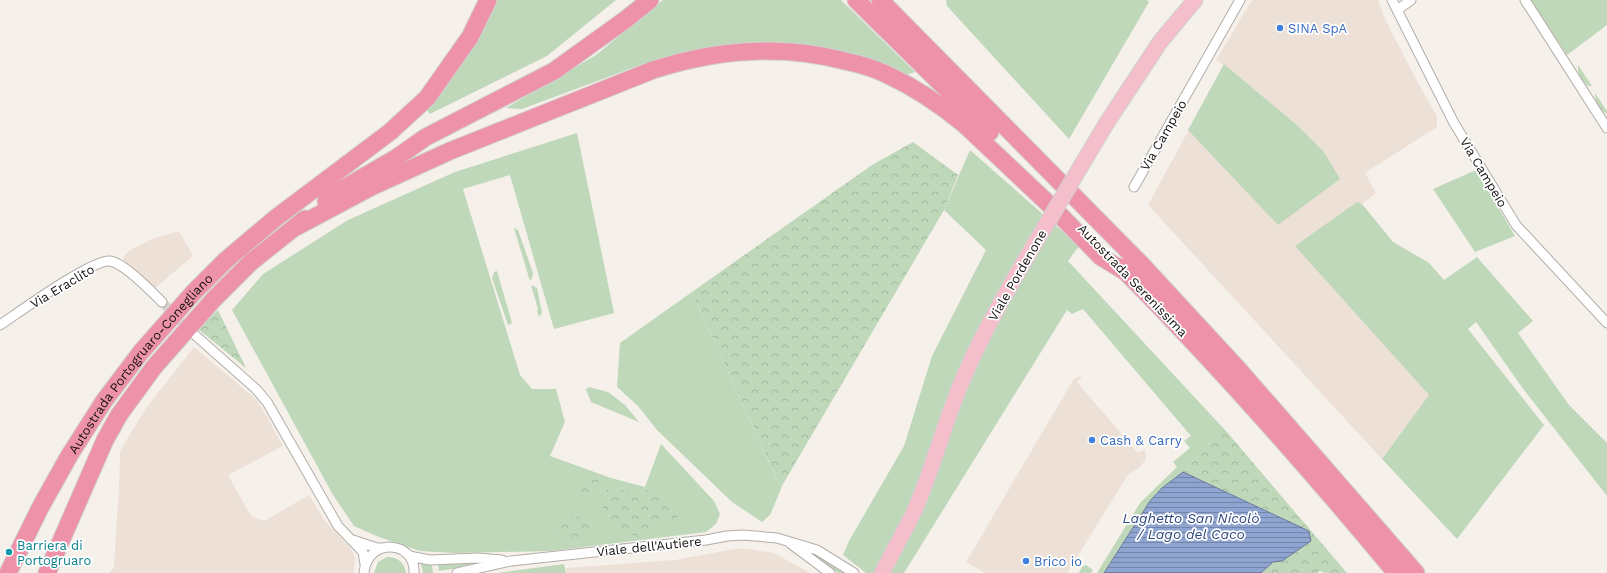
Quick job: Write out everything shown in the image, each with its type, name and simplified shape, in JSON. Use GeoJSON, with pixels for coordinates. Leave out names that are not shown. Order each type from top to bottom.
{"type":"FeatureCollection","features":[{"type":"Feature","properties":{"kind":"highway"},"geometry":{"type":"LineString","coordinates":[[315,190],[390,132],[427,98],[470,37],[488,0]]}},
{"type":"Feature","properties":{"kind":"highway"},"geometry":{"type":"LineString","coordinates":[[315,190],[390,149],[422,129],[481,100],[534,70],[596,31],[633,0]]}},
{"type":"Feature","properties":{"kind":"highway"},"geometry":{"type":"LineString","coordinates":[[296,227],[337,192],[396,158],[426,136],[554,70],[626,20],[650,0]]}},
{"type":"Feature","properties":{"kind":"highway","name":"Autostrada Serenissima"},"geometry":{"type":"LineString","coordinates":[[856,0],[970,112],[1129,274],[1240,394],[1363,533],[1396,573]]}},
{"type":"Feature","properties":{"kind":"highway","name":"Autostrada Serenissima"},"geometry":{"type":"LineString","coordinates":[[880,0],[1142,265],[1244,376],[1416,573]]}},
{"type":"Feature","properties":{"kind":"highway"},"geometry":{"type":"LineString","coordinates":[[296,227],[372,187],[450,151],[653,70],[686,60],[726,53],[778,51],[799,52],[839,59],[868,67],[885,74],[933,101],[965,124],[1054,209],[1100,257],[1129,274]]}},
{"type":"Feature","properties":{"kind":"highway","name":"Autostrada Portogruaro-Conegliano"},"geometry":{"type":"LineString","coordinates":[[8,573],[40,508],[69,456],[104,401],[141,352],[194,292],[226,260],[277,217],[315,190]]}},
{"type":"Feature","properties":{"kind":"highway","name":"Autostrada Portogruaro-Conegliano"},"geometry":{"type":"LineString","coordinates":[[48,573],[105,440],[119,415],[149,373],[214,299],[251,262],[296,227]]}},
{"type":"Feature","properties":{"kind":"main road","name":"Viale Pordenone"},"geometry":{"type":"LineString","coordinates":[[882,573],[913,514],[933,461],[944,426],[980,339],[1106,124],[1160,42],[1195,0]]}},
{"type":"Feature","properties":{"kind":"street","name":"Via Campeio"},"geometry":{"type":"LineString","coordinates":[[1134,186],[1240,0]]}},
{"type":"Feature","properties":{"kind":"street","name":"Via Campeio"},"geometry":{"type":"LineString","coordinates":[[1392,0],[1454,123],[1516,225],[1607,323]]}},
{"type":"Feature","properties":{"kind":"street"},"geometry":{"type":"LineString","coordinates":[[1397,10],[1411,0]]}},
{"type":"Feature","properties":{"kind":"street"},"geometry":{"type":"LineString","coordinates":[[1525,0],[1607,128]]}},
{"type":"Feature","properties":{"kind":"street","name":"Via Eraclito"},"geometry":{"type":"LineString","coordinates":[[0,325],[69,278],[93,266],[108,261],[117,263],[145,285],[162,302]]}},
{"type":"Feature","properties":{"kind":"street"},"geometry":{"type":"LineString","coordinates":[[196,336],[256,389],[267,402],[338,526],[363,552],[365,568]]}},
{"type":"Feature","properties":{"kind":"street","name":"Viale dell'Autiere"},"geometry":{"type":"LineString","coordinates":[[457,573],[511,561],[706,540],[727,536],[753,535],[787,541],[817,550],[854,573]]}},
{"type":"Feature","properties":{"kind":"street","name":"Viale dell'Autiere"},"geometry":{"type":"LineString","coordinates":[[352,539],[377,548],[397,548],[409,556],[430,560],[478,558],[511,561]]}},
{"type":"Feature","properties":{"kind":"street","name":"Viale dell'Autiere"},"geometry":{"type":"LineString","coordinates":[[787,541],[830,573]]}},
{"type":"Feature","properties":{"kind":"street"},"geometry":{"type":"LineString","coordinates":[[365,568],[369,557],[375,551],[383,548]]}},
{"type":"Feature","properties":{"kind":"street"},"geometry":{"type":"LineString","coordinates":[[409,556],[413,563],[414,573]]}},
{"type":"Feature","properties":{"kind":"shaded area"},"geometry":{"type":"Polygon","coordinates":[[[1252,0],[1378,0],[1385,19],[1437,116],[1437,127],[1365,173],[1376,193],[1362,204],[1393,242],[1429,263],[1453,291],[1476,322],[1468,328],[1446,373],[1382,459],[1148,205],[1224,65],[1216,60],[1252,0]]]}},
{"type":"Feature","properties":{"kind":"shaded area"},"geometry":{"type":"Polygon","coordinates":[[[179,231],[193,256],[155,288],[123,263],[124,256],[130,250],[155,238],[179,231]]]}},
{"type":"Feature","properties":{"kind":"shaded area"},"geometry":{"type":"Polygon","coordinates":[[[194,347],[258,401],[283,446],[228,475],[251,516],[264,521],[309,495],[325,521],[352,550],[355,559],[354,573],[110,573],[114,566],[120,451],[146,408],[194,347]]]}},
{"type":"Feature","properties":{"kind":"shaded area"},"geometry":{"type":"Polygon","coordinates":[[[1079,376],[1082,377],[1077,382],[1138,453],[1145,449],[1146,459],[1140,467],[1128,475],[1067,573],[985,573],[966,562],[1073,380],[1079,376]]]}},
{"type":"Feature","properties":{"kind":"shaded area"},"geometry":{"type":"Polygon","coordinates":[[[734,549],[749,549],[774,553],[810,573],[566,573],[566,568],[675,560],[734,549]]]}},
{"type":"Feature","properties":{"kind":"green space"},"geometry":{"type":"Polygon","coordinates":[[[492,0],[616,0],[547,56],[430,114],[426,109],[492,0]]]}},
{"type":"Feature","properties":{"kind":"green space"},"geometry":{"type":"Polygon","coordinates":[[[663,0],[841,0],[915,72],[906,75],[766,44],[697,49],[643,64],[522,109],[506,108],[596,55],[663,0]]]}},
{"type":"Feature","properties":{"kind":"green space"},"geometry":{"type":"Polygon","coordinates":[[[946,0],[1147,0],[1149,2],[1069,139],[947,6],[946,0]]]}},
{"type":"Feature","properties":{"kind":"green space"},"geometry":{"type":"Polygon","coordinates":[[[1530,0],[1607,0],[1607,25],[1567,55],[1530,0]]]}},
{"type":"Feature","properties":{"kind":"green space"},"geometry":{"type":"Polygon","coordinates":[[[1224,64],[1298,126],[1324,152],[1340,179],[1278,225],[1188,130],[1224,64]]]}},
{"type":"Feature","properties":{"kind":"green space"},"geometry":{"type":"Polygon","coordinates":[[[1578,65],[1592,86],[1588,86],[1582,79],[1578,71],[1578,65]]]}},
{"type":"Feature","properties":{"kind":"green space"},"geometry":{"type":"Polygon","coordinates":[[[1595,93],[1607,111],[1607,114],[1598,105],[1595,93]]]}},
{"type":"Feature","properties":{"kind":"green space"},"geometry":{"type":"Polygon","coordinates":[[[577,133],[614,313],[554,329],[510,175],[463,189],[520,375],[532,389],[556,389],[565,422],[550,456],[611,478],[645,487],[661,444],[714,501],[720,514],[716,524],[706,532],[551,551],[454,553],[420,551],[379,537],[354,526],[333,495],[232,310],[263,274],[348,220],[455,172],[577,133]]]}},
{"type":"Feature","properties":{"kind":"green space"},"geometry":{"type":"Polygon","coordinates":[[[913,142],[958,175],[944,210],[783,484],[780,486],[692,292],[872,165],[913,142]]]}},
{"type":"Feature","properties":{"kind":"green space"},"geometry":{"type":"Polygon","coordinates":[[[970,150],[1079,246],[1068,261],[1225,430],[1275,491],[1221,435],[1183,472],[1162,488],[1150,501],[1104,573],[1097,573],[1140,503],[1177,467],[1173,462],[1190,448],[1184,441],[1191,436],[1083,309],[1072,314],[1067,310],[904,573],[866,573],[843,555],[849,541],[904,446],[932,356],[986,250],[944,210],[970,150]]]}},
{"type":"Feature","properties":{"kind":"green space"},"geometry":{"type":"Polygon","coordinates":[[[1476,170],[1515,236],[1475,252],[1433,189],[1476,170]]]}},
{"type":"Feature","properties":{"kind":"green space"},"geometry":{"type":"Polygon","coordinates":[[[1357,202],[1362,204],[1393,242],[1429,263],[1444,280],[1477,257],[1533,321],[1518,333],[1569,405],[1607,443],[1607,496],[1524,390],[1476,322],[1468,329],[1544,425],[1457,539],[1382,459],[1429,395],[1295,246],[1357,202]]]}},
{"type":"Feature","properties":{"kind":"green space"},"geometry":{"type":"Polygon","coordinates":[[[514,228],[518,230],[533,273],[530,281],[514,228]]]}},
{"type":"Feature","properties":{"kind":"green space"},"geometry":{"type":"Polygon","coordinates":[[[497,271],[512,323],[508,325],[492,278],[494,272],[497,271]]]}},
{"type":"Feature","properties":{"kind":"green space"},"geometry":{"type":"Polygon","coordinates":[[[531,285],[537,288],[542,313],[539,317],[538,309],[531,285]]]}},
{"type":"Feature","properties":{"kind":"green space"},"geometry":{"type":"Polygon","coordinates":[[[692,292],[778,482],[780,486],[783,484],[770,515],[762,522],[732,502],[657,430],[638,406],[617,387],[620,343],[692,292]]]}},
{"type":"Feature","properties":{"kind":"green space"},"geometry":{"type":"Polygon","coordinates":[[[218,310],[246,368],[198,329],[218,310]]]}},
{"type":"Feature","properties":{"kind":"green space"},"geometry":{"type":"Polygon","coordinates":[[[589,387],[608,392],[625,405],[639,422],[591,402],[586,389],[589,387]]]}},
{"type":"Feature","properties":{"kind":"green space"},"geometry":{"type":"Polygon","coordinates":[[[1225,430],[1347,573],[1325,573],[1320,571],[1317,573],[1261,573],[1309,531],[1183,472],[1225,430]]]}},
{"type":"Feature","properties":{"kind":"green space"},"geometry":{"type":"Polygon","coordinates":[[[593,474],[600,476],[603,482],[589,498],[587,503],[579,502],[579,482],[593,474]]]}},
{"type":"Feature","properties":{"kind":"green space"},"geometry":{"type":"Polygon","coordinates":[[[612,487],[639,494],[651,489],[660,491],[678,506],[678,517],[671,523],[662,523],[655,527],[650,534],[640,538],[630,534],[619,533],[608,519],[601,505],[603,492],[612,487]]]}},
{"type":"Feature","properties":{"kind":"green space"},"geometry":{"type":"Polygon","coordinates":[[[579,516],[588,521],[594,519],[599,521],[595,529],[585,540],[577,544],[563,542],[556,533],[554,526],[563,521],[579,516]]]}},
{"type":"Feature","properties":{"kind":"green space"},"geometry":{"type":"Polygon","coordinates":[[[811,552],[845,573],[838,573],[810,553],[811,552]]]}},
{"type":"Feature","properties":{"kind":"green space"},"geometry":{"type":"Polygon","coordinates":[[[387,557],[400,561],[404,566],[406,573],[374,573],[378,562],[387,557]]]}},
{"type":"Feature","properties":{"kind":"green space"},"geometry":{"type":"Polygon","coordinates":[[[471,563],[471,566],[439,571],[438,564],[471,563]]]}},
{"type":"Feature","properties":{"kind":"green space"},"geometry":{"type":"Polygon","coordinates":[[[421,564],[432,565],[433,573],[423,573],[421,564]]]}},
{"type":"Feature","properties":{"kind":"green space"},"geometry":{"type":"Polygon","coordinates":[[[564,564],[566,573],[497,573],[564,564]]]}},
{"type":"Feature","properties":{"kind":"green space"},"geometry":{"type":"Polygon","coordinates":[[[1086,565],[1093,570],[1091,573],[1079,573],[1082,567],[1086,565]]]}},
{"type":"Feature","properties":{"kind":"water","name":"Laghetto San Nicolò / Lago del Caco"},"geometry":{"type":"Polygon","coordinates":[[[1183,472],[1309,531],[1311,541],[1282,561],[1273,562],[1261,573],[1104,573],[1150,501],[1162,488],[1183,472]]]}},
{"type":"Feature","properties":{"kind":"tunnel"},"geometry":{"type":"LineString","coordinates":[[162,302],[190,331]]}},
{"type":"Feature","properties":{"kind":"place","name":"SINA SpA"},"geometry":{"type":"Point","coordinates":[1280,28]}},
{"type":"Feature","properties":{"kind":"place","name":"Cash & Carry"},"geometry":{"type":"Point","coordinates":[1092,440]}},
{"type":"Feature","properties":{"kind":"place","name":"Barriera di Portogruaro"},"geometry":{"type":"Point","coordinates":[9,552]}},
{"type":"Feature","properties":{"kind":"place","name":"Brico io"},"geometry":{"type":"Point","coordinates":[1026,561]}}]}
